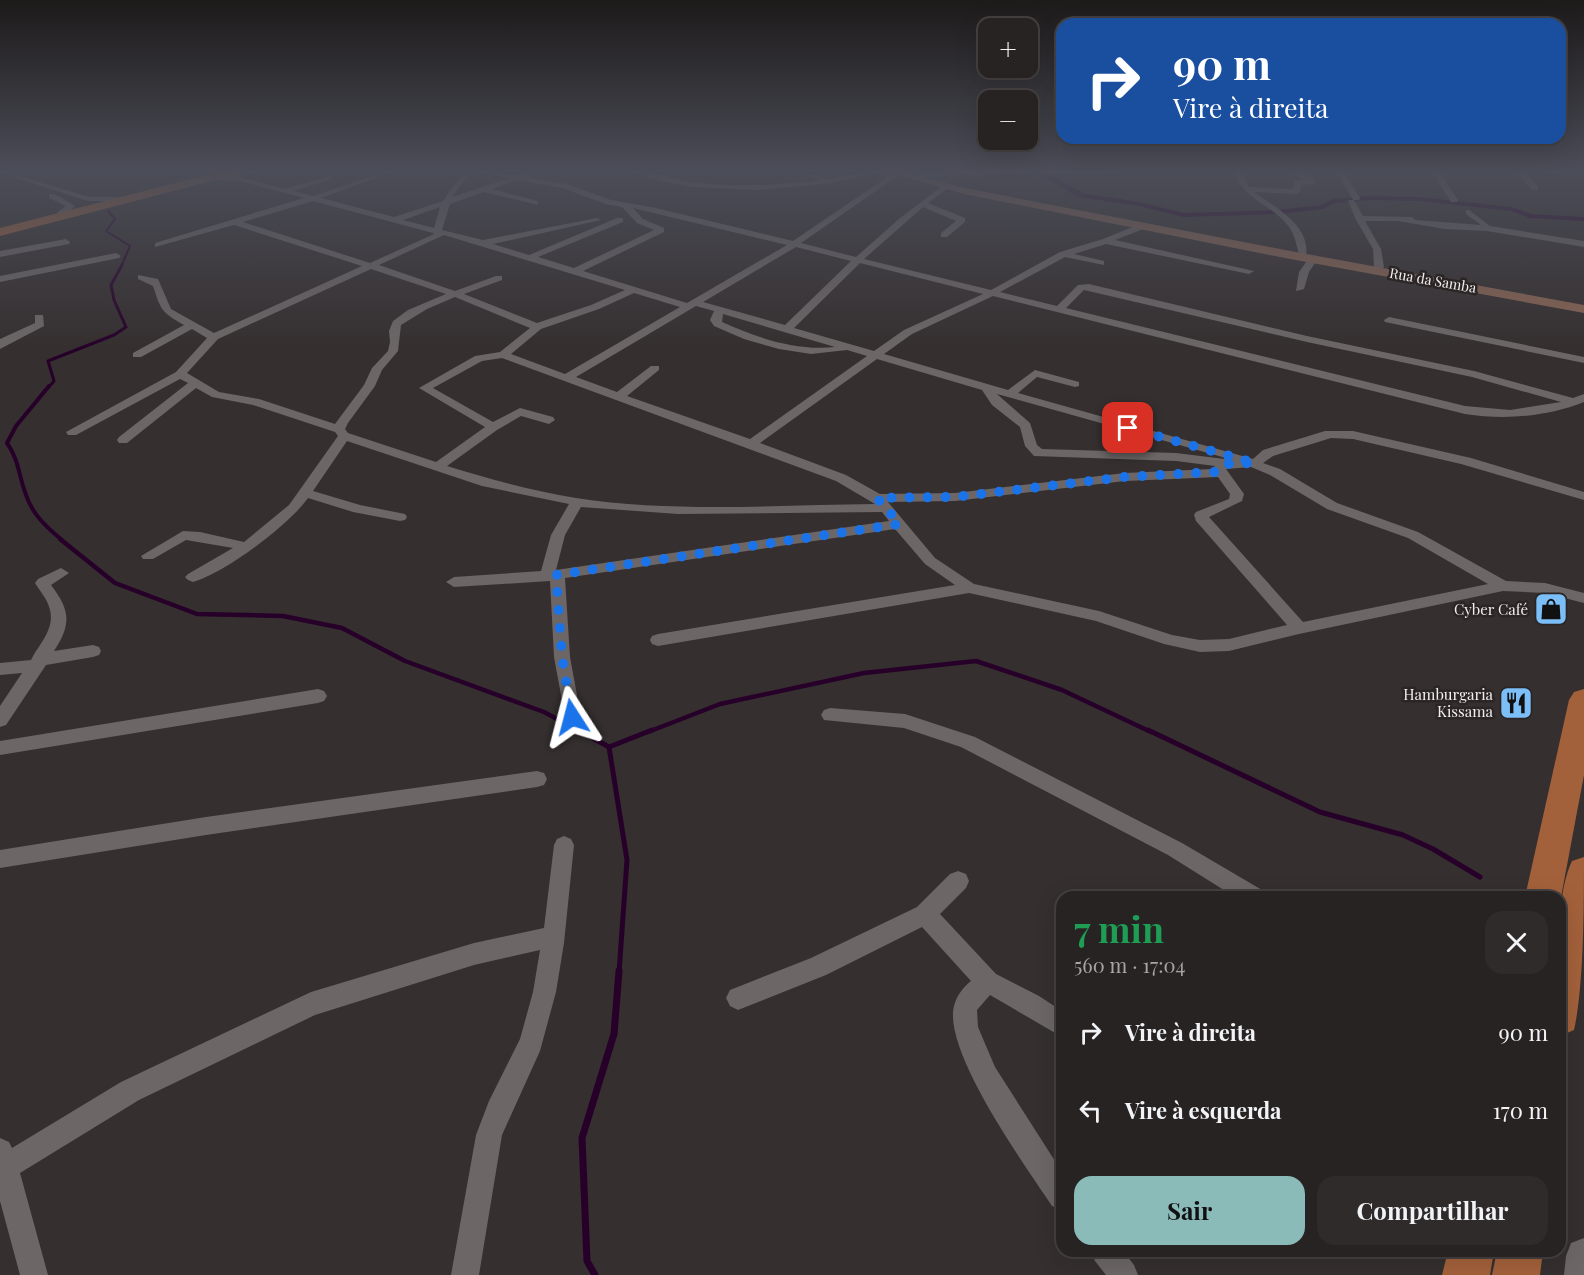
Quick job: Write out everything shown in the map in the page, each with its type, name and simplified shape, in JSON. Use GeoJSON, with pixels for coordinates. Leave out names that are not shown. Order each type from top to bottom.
{"type":"FeatureCollection","features":[{"type":"Feature","properties":{"kind":"main road","name":"Rua da Samba"},"geometry":{"type":"LineString","coordinates":[[1162,230],[1285,252]]}},
{"type":"Feature","properties":{"kind":"main road","name":"Rua da Samba"},"geometry":{"type":"LineString","coordinates":[[1171,230],[1584,309]]}},
{"type":"Feature","properties":{"kind":"main road"},"geometry":{"type":"LineString","coordinates":[[1285,252],[1372,274],[1584,309]]}},
{"type":"Feature","properties":{"kind":"main road"},"geometry":{"type":"LineString","coordinates":[[1307,257],[1379,267],[1584,309]]}},
{"type":"Feature","properties":{"kind":"main road"},"geometry":{"type":"LineString","coordinates":[[1544,891],[1584,700]]}},
{"type":"Feature","properties":{"kind":"main road"},"geometry":{"type":"LineString","coordinates":[[1566,983],[1584,872]]}},
{"type":"Feature","properties":{"kind":"main road"},"geometry":{"type":"LineString","coordinates":[[1516,1275],[1519,1257]]}},
{"type":"Feature","properties":{"kind":"street"},"geometry":{"type":"LineString","coordinates":[[158,245],[209,230]]}},
{"type":"Feature","properties":{"kind":"street"},"geometry":{"type":"LineString","coordinates":[[256,230],[458,295],[537,327]]}},
{"type":"Feature","properties":{"kind":"street"},"geometry":{"type":"LineString","coordinates":[[430,230],[634,289],[788,328],[1255,463],[1332,506],[1413,535],[1503,586]]}},
{"type":"Feature","properties":{"kind":"street"},"geometry":{"type":"LineString","coordinates":[[482,243],[547,230]]}},
{"type":"Feature","properties":{"kind":"street"},"geometry":{"type":"LineString","coordinates":[[531,258],[598,230]]}},
{"type":"Feature","properties":{"kind":"street"},"geometry":{"type":"LineString","coordinates":[[576,271],[660,230]]}},
{"type":"Feature","properties":{"kind":"street"},"geometry":{"type":"LineString","coordinates":[[733,230],[1479,413],[1546,409],[1579,400]]}},
{"type":"Feature","properties":{"kind":"street"},"geometry":{"type":"LineString","coordinates":[[566,378],[794,245],[814,230]]}},
{"type":"Feature","properties":{"kind":"street"},"geometry":{"type":"LineString","coordinates":[[788,328],[799,313],[855,260],[891,230]]}},
{"type":"Feature","properties":{"kind":"street"},"geometry":{"type":"LineString","coordinates":[[944,235],[951,230]]}},
{"type":"Feature","properties":{"kind":"street"},"geometry":{"type":"LineString","coordinates":[[751,444],[922,324],[990,294],[1063,254],[1134,230]]}},
{"type":"Feature","properties":{"kind":"street"},"geometry":{"type":"LineString","coordinates":[[1295,230],[1301,238],[1307,257],[1299,289]]}},
{"type":"Feature","properties":{"kind":"street"},"geometry":{"type":"LineString","coordinates":[[1366,230],[1377,249],[1379,267]]}},
{"type":"Feature","properties":{"kind":"street"},"geometry":{"type":"LineString","coordinates":[[1508,230],[1584,244]]}},
{"type":"Feature","properties":{"kind":"street"},"geometry":{"type":"LineString","coordinates":[[72,432],[180,374],[214,337],[369,267],[440,232]]}},
{"type":"Feature","properties":{"kind":"street"},"geometry":{"type":"LineString","coordinates":[[1106,241],[1249,271]]}},
{"type":"Feature","properties":{"kind":"street"},"geometry":{"type":"LineString","coordinates":[[0,254],[66,242]]}},
{"type":"Feature","properties":{"kind":"street"},"geometry":{"type":"LineString","coordinates":[[1063,254],[1101,263]]}},
{"type":"Feature","properties":{"kind":"street"},"geometry":{"type":"LineString","coordinates":[[0,279],[116,256]]}},
{"type":"Feature","properties":{"kind":"street"},"geometry":{"type":"LineString","coordinates":[[141,277],[151,278],[156,282],[167,311],[214,337]]}},
{"type":"Feature","properties":{"kind":"street"},"geometry":{"type":"LineString","coordinates":[[193,577],[247,548],[278,523],[306,494],[342,432],[344,419],[370,385],[376,370],[393,352],[394,326],[410,314],[499,278]]}},
{"type":"Feature","properties":{"kind":"street"},"geometry":{"type":"LineString","coordinates":[[1059,310],[1081,287],[1089,287],[1307,339],[1484,376],[1579,400]]}},
{"type":"Feature","properties":{"kind":"street"},"geometry":{"type":"LineString","coordinates":[[503,355],[537,327],[595,307],[634,289]]}},
{"type":"Feature","properties":{"kind":"street"},"geometry":{"type":"LineString","coordinates":[[720,310],[716,320],[718,324],[769,343],[802,350],[851,347]]}},
{"type":"Feature","properties":{"kind":"street"},"geometry":{"type":"LineString","coordinates":[[0,346],[4,341],[40,324],[39,317]]}},
{"type":"Feature","properties":{"kind":"street"},"geometry":{"type":"LineString","coordinates":[[1389,320],[1584,360]]}},
{"type":"Feature","properties":{"kind":"street"},"geometry":{"type":"LineString","coordinates":[[137,355],[159,340],[191,325]]}},
{"type":"Feature","properties":{"kind":"street"},"geometry":{"type":"LineString","coordinates":[[493,427],[425,388],[479,358],[503,355],[751,444],[841,478],[881,503],[930,561],[969,588]]}},
{"type":"Feature","properties":{"kind":"street"},"geometry":{"type":"LineString","coordinates":[[618,397],[655,368]]}},
{"type":"Feature","properties":{"kind":"street"},"geometry":{"type":"LineString","coordinates":[[1010,394],[1035,373],[1075,384]]}},
{"type":"Feature","properties":{"kind":"street"},"geometry":{"type":"LineString","coordinates":[[180,374],[216,394],[255,402],[437,467],[487,483],[578,502],[678,510],[881,503],[955,497],[1125,477],[1216,472],[1222,467]]}},
{"type":"Feature","properties":{"kind":"street"},"geometry":{"type":"LineString","coordinates":[[123,440],[197,382]]}},
{"type":"Feature","properties":{"kind":"street"},"geometry":{"type":"LineString","coordinates":[[986,387],[996,402],[1026,426],[1031,446],[1039,453],[1176,457],[1222,467],[1255,463],[1268,453],[1316,440],[1329,434],[1353,435],[1466,461],[1584,496]]}},
{"type":"Feature","properties":{"kind":"street"},"geometry":{"type":"LineString","coordinates":[[437,467],[493,427],[522,412],[549,420]]}},
{"type":"Feature","properties":{"kind":"street"},"geometry":{"type":"LineString","coordinates":[[1222,467],[1237,494],[1234,501],[1202,514],[1203,521],[1299,628]]}},
{"type":"Feature","properties":{"kind":"street"},"geometry":{"type":"LineString","coordinates":[[306,494],[358,509],[400,517]]}},
{"type":"Feature","properties":{"kind":"street"},"geometry":{"type":"LineString","coordinates":[[572,717],[552,575],[558,535],[578,502]]}},
{"type":"Feature","properties":{"kind":"street"},"geometry":{"type":"LineString","coordinates":[[454,582],[552,575],[900,524]]}},
{"type":"Feature","properties":{"kind":"street"},"geometry":{"type":"LineString","coordinates":[[148,556],[183,535],[200,536],[247,548]]}},
{"type":"Feature","properties":{"kind":"street"},"geometry":{"type":"LineString","coordinates":[[0,720],[54,639],[59,619],[55,601],[43,583],[61,573]]}},
{"type":"Feature","properties":{"kind":"street"},"geometry":{"type":"LineString","coordinates":[[658,640],[969,588],[1090,614],[1143,633],[1200,646],[1229,645],[1299,628],[1503,586],[1545,588],[1584,598]]}},
{"type":"Feature","properties":{"kind":"street"},"geometry":{"type":"LineString","coordinates":[[0,669],[93,651]]}},
{"type":"Feature","properties":{"kind":"street"},"geometry":{"type":"LineString","coordinates":[[0,748],[318,696]]}},
{"type":"Feature","properties":{"kind":"street"},"geometry":{"type":"LineString","coordinates":[[830,715],[905,721],[968,742],[1156,839],[1244,891]]}},
{"type":"Feature","properties":{"kind":"street"},"geometry":{"type":"LineString","coordinates":[[0,859],[206,826],[537,779]]}},
{"type":"Feature","properties":{"kind":"street"},"geometry":{"type":"LineString","coordinates":[[465,1275],[478,1186],[489,1134],[498,1108],[517,1075],[531,1042],[538,1018],[553,937],[564,845]]}},
{"type":"Feature","properties":{"kind":"street"},"geometry":{"type":"LineString","coordinates":[[738,998],[818,967],[925,914],[958,881]]}},
{"type":"Feature","properties":{"kind":"street"},"geometry":{"type":"LineString","coordinates":[[925,914],[988,982],[1031,1004],[1056,1021]]}},
{"type":"Feature","properties":{"kind":"street"},"geometry":{"type":"LineString","coordinates":[[33,1275],[1,1162],[130,1091],[311,1004],[474,954],[553,937]]}},
{"type":"Feature","properties":{"kind":"street"},"geometry":{"type":"LineString","coordinates":[[988,982],[969,1000],[964,1018],[978,1059],[1018,1132],[1056,1187]]}},
{"type":"Feature","properties":{"kind":"street"},"geometry":{"type":"LineString","coordinates":[[1582,1275],[1584,1256]]}},
{"type":"Feature","properties":{"kind":"street"},"geometry":{"type":"LineString","coordinates":[[1110,1257],[1124,1275]]}},
{"type":"Feature","properties":{"kind":"waterway"},"geometry":{"type":"LineString","coordinates":[[107,230],[106,231],[130,246],[121,266]]}},
{"type":"Feature","properties":{"kind":"waterway"},"geometry":{"type":"LineString","coordinates":[[48,388],[54,381],[48,361],[114,335],[126,327],[114,300],[111,285],[121,266]]}},
{"type":"Feature","properties":{"kind":"waterway"},"geometry":{"type":"LineString","coordinates":[[49,386],[16,426],[7,443],[16,461],[31,507],[45,525],[62,540]]}},
{"type":"Feature","properties":{"kind":"waterway"},"geometry":{"type":"LineString","coordinates":[[60,539],[115,583],[197,614],[283,616],[342,628],[405,661],[544,712],[581,732]]}},
{"type":"Feature","properties":{"kind":"waterway"},"geometry":{"type":"LineString","coordinates":[[648,732],[720,704],[864,673],[976,661],[1062,690],[1151,732]]}},
{"type":"Feature","properties":{"kind":"waterway"},"geometry":{"type":"LineString","coordinates":[[578,730],[609,747]]}},
{"type":"Feature","properties":{"kind":"waterway"},"geometry":{"type":"LineString","coordinates":[[609,747],[652,730]]}},
{"type":"Feature","properties":{"kind":"waterway"},"geometry":{"type":"LineString","coordinates":[[1148,730],[1320,812],[1403,835],[1433,849],[1480,877]]}},
{"type":"Feature","properties":{"kind":"waterway"},"geometry":{"type":"LineString","coordinates":[[609,747],[627,860],[619,973]]}},
{"type":"Feature","properties":{"kind":"waterway"},"geometry":{"type":"LineString","coordinates":[[595,1275],[587,1261],[582,1138],[614,1034],[619,971]]}},
{"type":"Feature","properties":{"kind":"place","name":"Cyber Café"},"geometry":{"type":"Point","coordinates":[1551,609]}},
{"type":"Feature","properties":{"kind":"place","name":"Hamburgaria Kissama"},"geometry":{"type":"Point","coordinates":[1516,703]}},
{"type":"Feature","properties":{"kind":"route"},"geometry":{"type":"LineString","coordinates":[[572,717],[562,657],[556,575],[900,524],[877,498],[955,497],[1125,477],[1216,472],[1224,464],[1255,463],[1128,428]]}}]}
